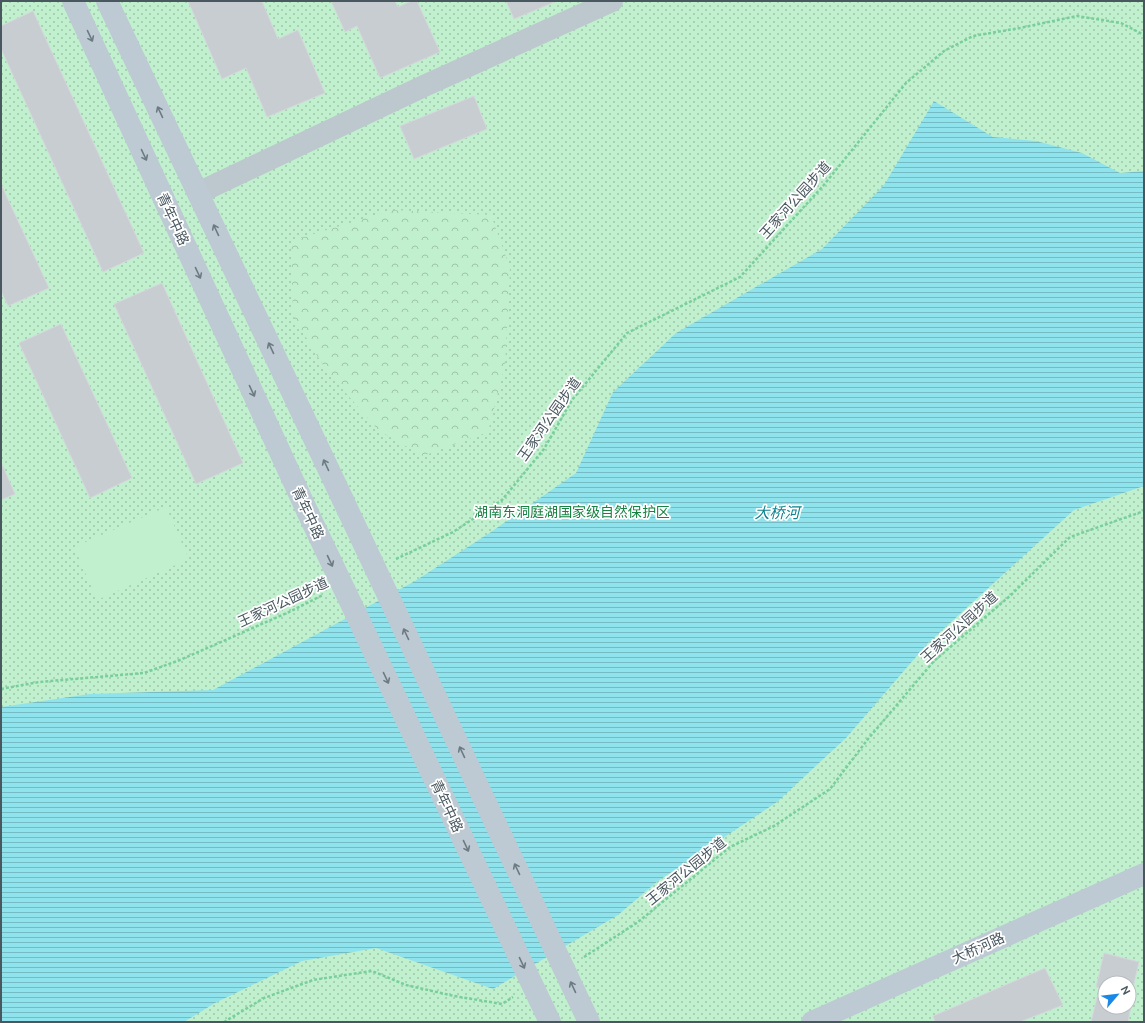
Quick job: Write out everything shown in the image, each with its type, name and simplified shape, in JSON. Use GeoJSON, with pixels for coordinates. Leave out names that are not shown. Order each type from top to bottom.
{"type":"FeatureCollection","features":[{"type":"Feature","properties":{"kind":"main road","name":"青年中路"},"geometry":{"type":"LineString","coordinates":[[74,1],[308,513],[550,1022]]}},
{"type":"Feature","properties":{"kind":"main road"},"geometry":{"type":"LineString","coordinates":[[107,1],[590,1022]]}},
{"type":"Feature","properties":{"kind":"main road","name":"大桥河路"},"geometry":{"type":"LineString","coordinates":[[812,1022],[1144,874]]}},
{"type":"Feature","properties":{"kind":"street"},"geometry":{"type":"LineString","coordinates":[[198,193],[424,86],[612,1]]}},
{"type":"Feature","properties":{"kind":"path","name":"王家河公园步道"},"geometry":{"type":"LineString","coordinates":[[392,561],[453,532],[502,500],[544,448],[572,400],[627,333],[740,277],[823,186],[906,84],[944,51],[973,36],[1077,16],[1121,23],[1144,35]]}},
{"type":"Feature","properties":{"kind":"path","name":"王家河公园步道"},"geometry":{"type":"LineString","coordinates":[[582,958],[638,922],[730,847],[774,826],[830,789],[868,739],[934,661],[1011,595],[1070,537],[1144,511]]}},
{"type":"Feature","properties":{"kind":"path","name":"王家河公园步道"},"geometry":{"type":"LineString","coordinates":[[1,688],[39,682],[144,673],[188,657],[324,595]]}},
{"type":"Feature","properties":{"kind":"path"},"geometry":{"type":"LineString","coordinates":[[224,1022],[264,998],[313,980],[372,971],[406,985],[454,996],[502,1004],[515,996]]}},
{"type":"Feature","properties":{"kind":"green space","name":"湖南东洞庭湖国家级自然保护区"},"geometry":{"type":"Polygon","coordinates":[[[1,1],[1144,1],[1144,1022],[1,1022],[1,1]]]}},
{"type":"Feature","properties":{"kind":"green space"},"geometry":{"type":"Polygon","coordinates":[[[392,210],[491,215],[510,268],[505,365],[488,432],[423,456],[378,430],[326,370],[293,316],[291,241],[392,210]]]}},
{"type":"Feature","properties":{"kind":"green space"},"geometry":{"type":"Polygon","coordinates":[[[166,507],[189,559],[97,600],[74,547],[166,507]]]}},
{"type":"Feature","properties":{"kind":"water","name":"大桥河"},"geometry":{"type":"Polygon","coordinates":[[[934,101],[993,137],[1036,141],[1082,153],[1120,173],[1144,171],[1144,486],[1074,510],[928,643],[846,738],[777,802],[658,881],[618,915],[493,989],[376,948],[302,961],[215,1003],[184,1022],[1,1022],[1,707],[90,694],[213,690],[415,581],[491,532],[576,473],[613,392],[676,333],[822,249],[884,185],[934,101]]]}},
{"type":"Feature","properties":{"kind":"building"},"geometry":{"type":"Polygon","coordinates":[[[188,1],[262,1],[278,39],[298,30],[325,93],[267,117],[246,68],[222,79],[188,1]]]}},
{"type":"Feature","properties":{"kind":"building"},"geometry":{"type":"Polygon","coordinates":[[[331,1],[395,1],[398,7],[411,1],[417,1],[440,52],[380,78],[357,26],[345,32],[331,1]]]}},
{"type":"Feature","properties":{"kind":"building"},"geometry":{"type":"Polygon","coordinates":[[[506,1],[557,1],[514,19],[506,1]]]}},
{"type":"Feature","properties":{"kind":"building"},"geometry":{"type":"Polygon","coordinates":[[[33,11],[144,253],[103,272],[1,49],[1,26],[33,11]]]}},
{"type":"Feature","properties":{"kind":"building"},"geometry":{"type":"Polygon","coordinates":[[[474,96],[487,129],[414,159],[400,126],[474,96]]]}},
{"type":"Feature","properties":{"kind":"building"},"geometry":{"type":"Polygon","coordinates":[[[1,184],[49,288],[8,306],[1,291],[1,184]]]}},
{"type":"Feature","properties":{"kind":"building"},"geometry":{"type":"Polygon","coordinates":[[[162,283],[243,463],[196,484],[114,304],[162,283]]]}},
{"type":"Feature","properties":{"kind":"building"},"geometry":{"type":"Polygon","coordinates":[[[61,324],[132,478],[90,498],[19,343],[61,324]]]}},
{"type":"Feature","properties":{"kind":"building"},"geometry":{"type":"Polygon","coordinates":[[[1,462],[15,494],[1,500],[1,462]]]}},
{"type":"Feature","properties":{"kind":"building"},"geometry":{"type":"Polygon","coordinates":[[[1104,953],[1139,962],[1136,975],[1099,975],[1104,953]]]}},
{"type":"Feature","properties":{"kind":"building"},"geometry":{"type":"Polygon","coordinates":[[[1045,968],[1063,1005],[1020,1022],[935,1022],[933,1016],[1045,968]]]}},
{"type":"Feature","properties":{"kind":"building"},"geometry":{"type":"Polygon","coordinates":[[[1097,997],[1097,1015],[1129,1015],[1128,1022],[1091,1022],[1097,997]]]}}]}
